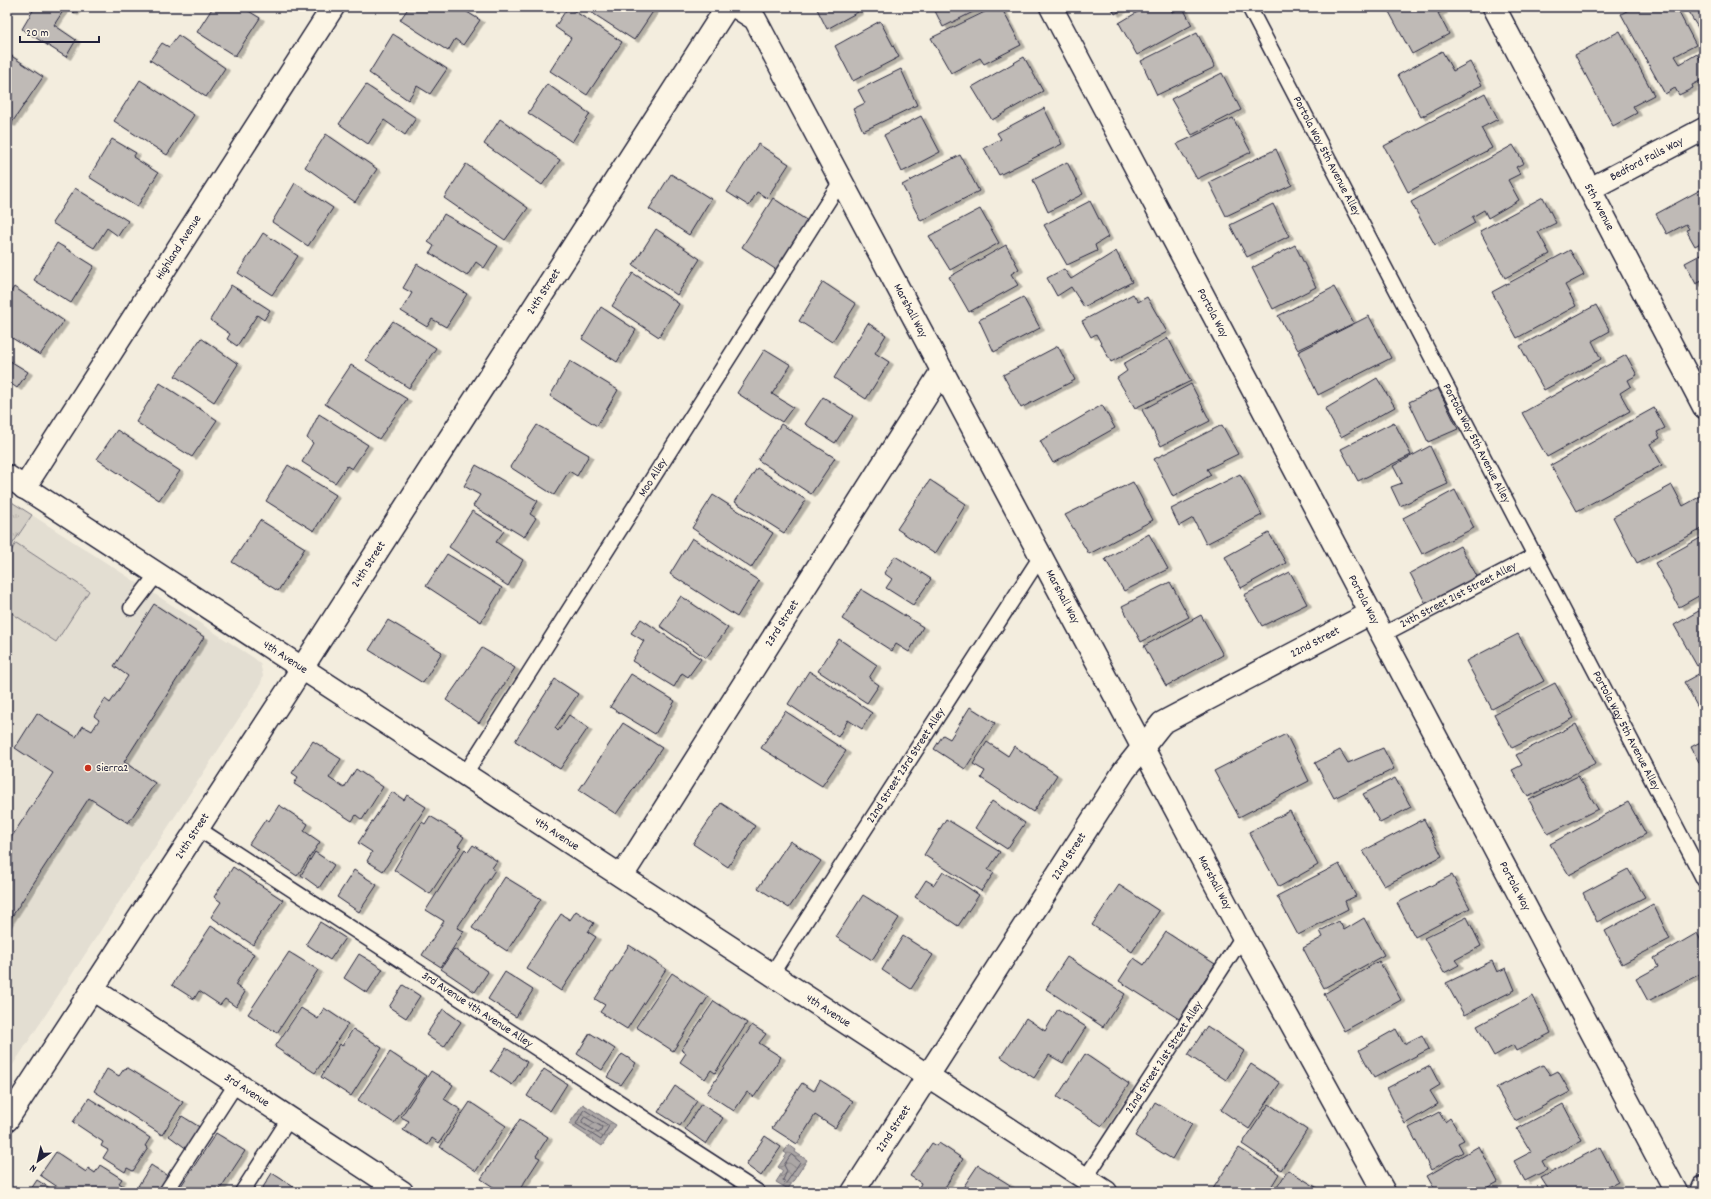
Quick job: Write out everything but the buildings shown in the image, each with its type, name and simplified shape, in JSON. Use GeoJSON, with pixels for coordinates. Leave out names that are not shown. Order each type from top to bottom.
{"type":"FeatureCollection","features":[{"type":"Feature","properties":{"kind":"street","name":"Highland Avenue"},"geometry":{"type":"LineString","coordinates":[[16,482],[333,7]]}},
{"type":"Feature","properties":{"kind":"street","name":"24th Street"},"geometry":{"type":"LineString","coordinates":[[7,1120],[302,668],[727,7]]}},
{"type":"Feature","properties":{"kind":"street","name":"Marshall Way"},"geometry":{"type":"LineString","coordinates":[[736,7],[755,19],[1142,748],[1243,936],[1384,1192]]}},
{"type":"Feature","properties":{"kind":"street","name":"Portola Way"},"geometry":{"type":"LineString","coordinates":[[1051,7],[1676,1192]]}},
{"type":"Feature","properties":{"kind":"street","name":"5th Avenue"},"geometry":{"type":"LineString","coordinates":[[1494,7],[1704,407]]}},
{"type":"Feature","properties":{"kind":"street","name":"Bedford Falls Way"},"geometry":{"type":"LineString","coordinates":[[1590,189],[1704,129]]}},
{"type":"Feature","properties":{"kind":"street","name":"23rd Street"},"geometry":{"type":"LineString","coordinates":[[622,876],[942,371]]}},
{"type":"Feature","properties":{"kind":"street","name":"4th Avenue"},"geometry":{"type":"LineString","coordinates":[[16,482],[622,876],[771,975],[929,1075],[1106,1192]]}},
{"type":"Feature","properties":{"kind":"street","name":"22nd Street"},"geometry":{"type":"LineString","coordinates":[[853,1192],[1124,771],[1162,723],[1371,613]]}},
{"type":"Feature","properties":{"kind":"street","name":"3rd Avenue"},"geometry":{"type":"LineString","coordinates":[[92,989],[402,1192]]}},
{"type":"Feature","properties":{"kind":"street"},"geometry":{"type":"LineString","coordinates":[[1702,1192],[1704,1187]]}},
{"type":"Feature","properties":{"kind":"lane","name":"Portola Way 5th Avenue Alley"},"geometry":{"type":"LineString","coordinates":[[1249,7],[1704,880]]}},
{"type":"Feature","properties":{"kind":"lane","name":"Moo Alley"},"geometry":{"type":"LineString","coordinates":[[465,774],[840,181]]}},
{"type":"Feature","properties":{"kind":"lane","name":"24th Street 21st Street Alley"},"geometry":{"type":"LineString","coordinates":[[1382,635],[1535,555]]}},
{"type":"Feature","properties":{"kind":"lane","name":"22nd Street 23rd Street Alley"},"geometry":{"type":"LineString","coordinates":[[771,975],[1041,556]]}},
{"type":"Feature","properties":{"kind":"lane"},"geometry":{"type":"LineString","coordinates":[[131,608],[157,574]]}},
{"type":"Feature","properties":{"kind":"lane","name":"3rd Avenue 4th Avenue Alley"},"geometry":{"type":"LineString","coordinates":[[197,828],[758,1192]]}},
{"type":"Feature","properties":{"kind":"lane","name":"22nd Street 21st Street Alley"},"geometry":{"type":"LineString","coordinates":[[1085,1179],[1243,936]]}},
{"type":"Feature","properties":{"kind":"lane"},"geometry":{"type":"LineString","coordinates":[[166,1192],[236,1084]]}},
{"type":"Feature","properties":{"kind":"lane"},"geometry":{"type":"LineString","coordinates":[[242,1192],[289,1119]]}},
{"type":"Feature","properties":{"kind":"shaded area"},"geometry":{"type":"Polygon","coordinates":[[[32,515],[254,658],[260,663],[263,676],[260,686],[7,1074],[7,552],[32,515]]]}},
{"type":"Feature","properties":{"kind":"green space"},"geometry":{"type":"Polygon","coordinates":[[[7,499],[32,515],[7,552],[7,499]]]}},
{"type":"Feature","properties":{"kind":"green space"},"geometry":{"type":"Polygon","coordinates":[[[16,543],[89,591],[56,642],[7,610],[7,558],[16,543]]]}},
{"type":"Feature","properties":{"kind":"water"},"geometry":{"type":"Polygon","coordinates":[[[583,1104],[616,1125],[602,1146],[569,1124],[583,1104]]]}},
{"type":"Feature","properties":{"kind":"water"},"geometry":{"type":"Polygon","coordinates":[[[789,1145],[796,1150],[795,1152],[807,1160],[788,1189],[776,1182],[783,1171],[778,1167],[787,1154],[784,1152],[789,1145]]]}},
{"type":"Feature","properties":{"kind":"place","name":"Sierra2"},"geometry":{"type":"Point","coordinates":[88,768]}}]}
